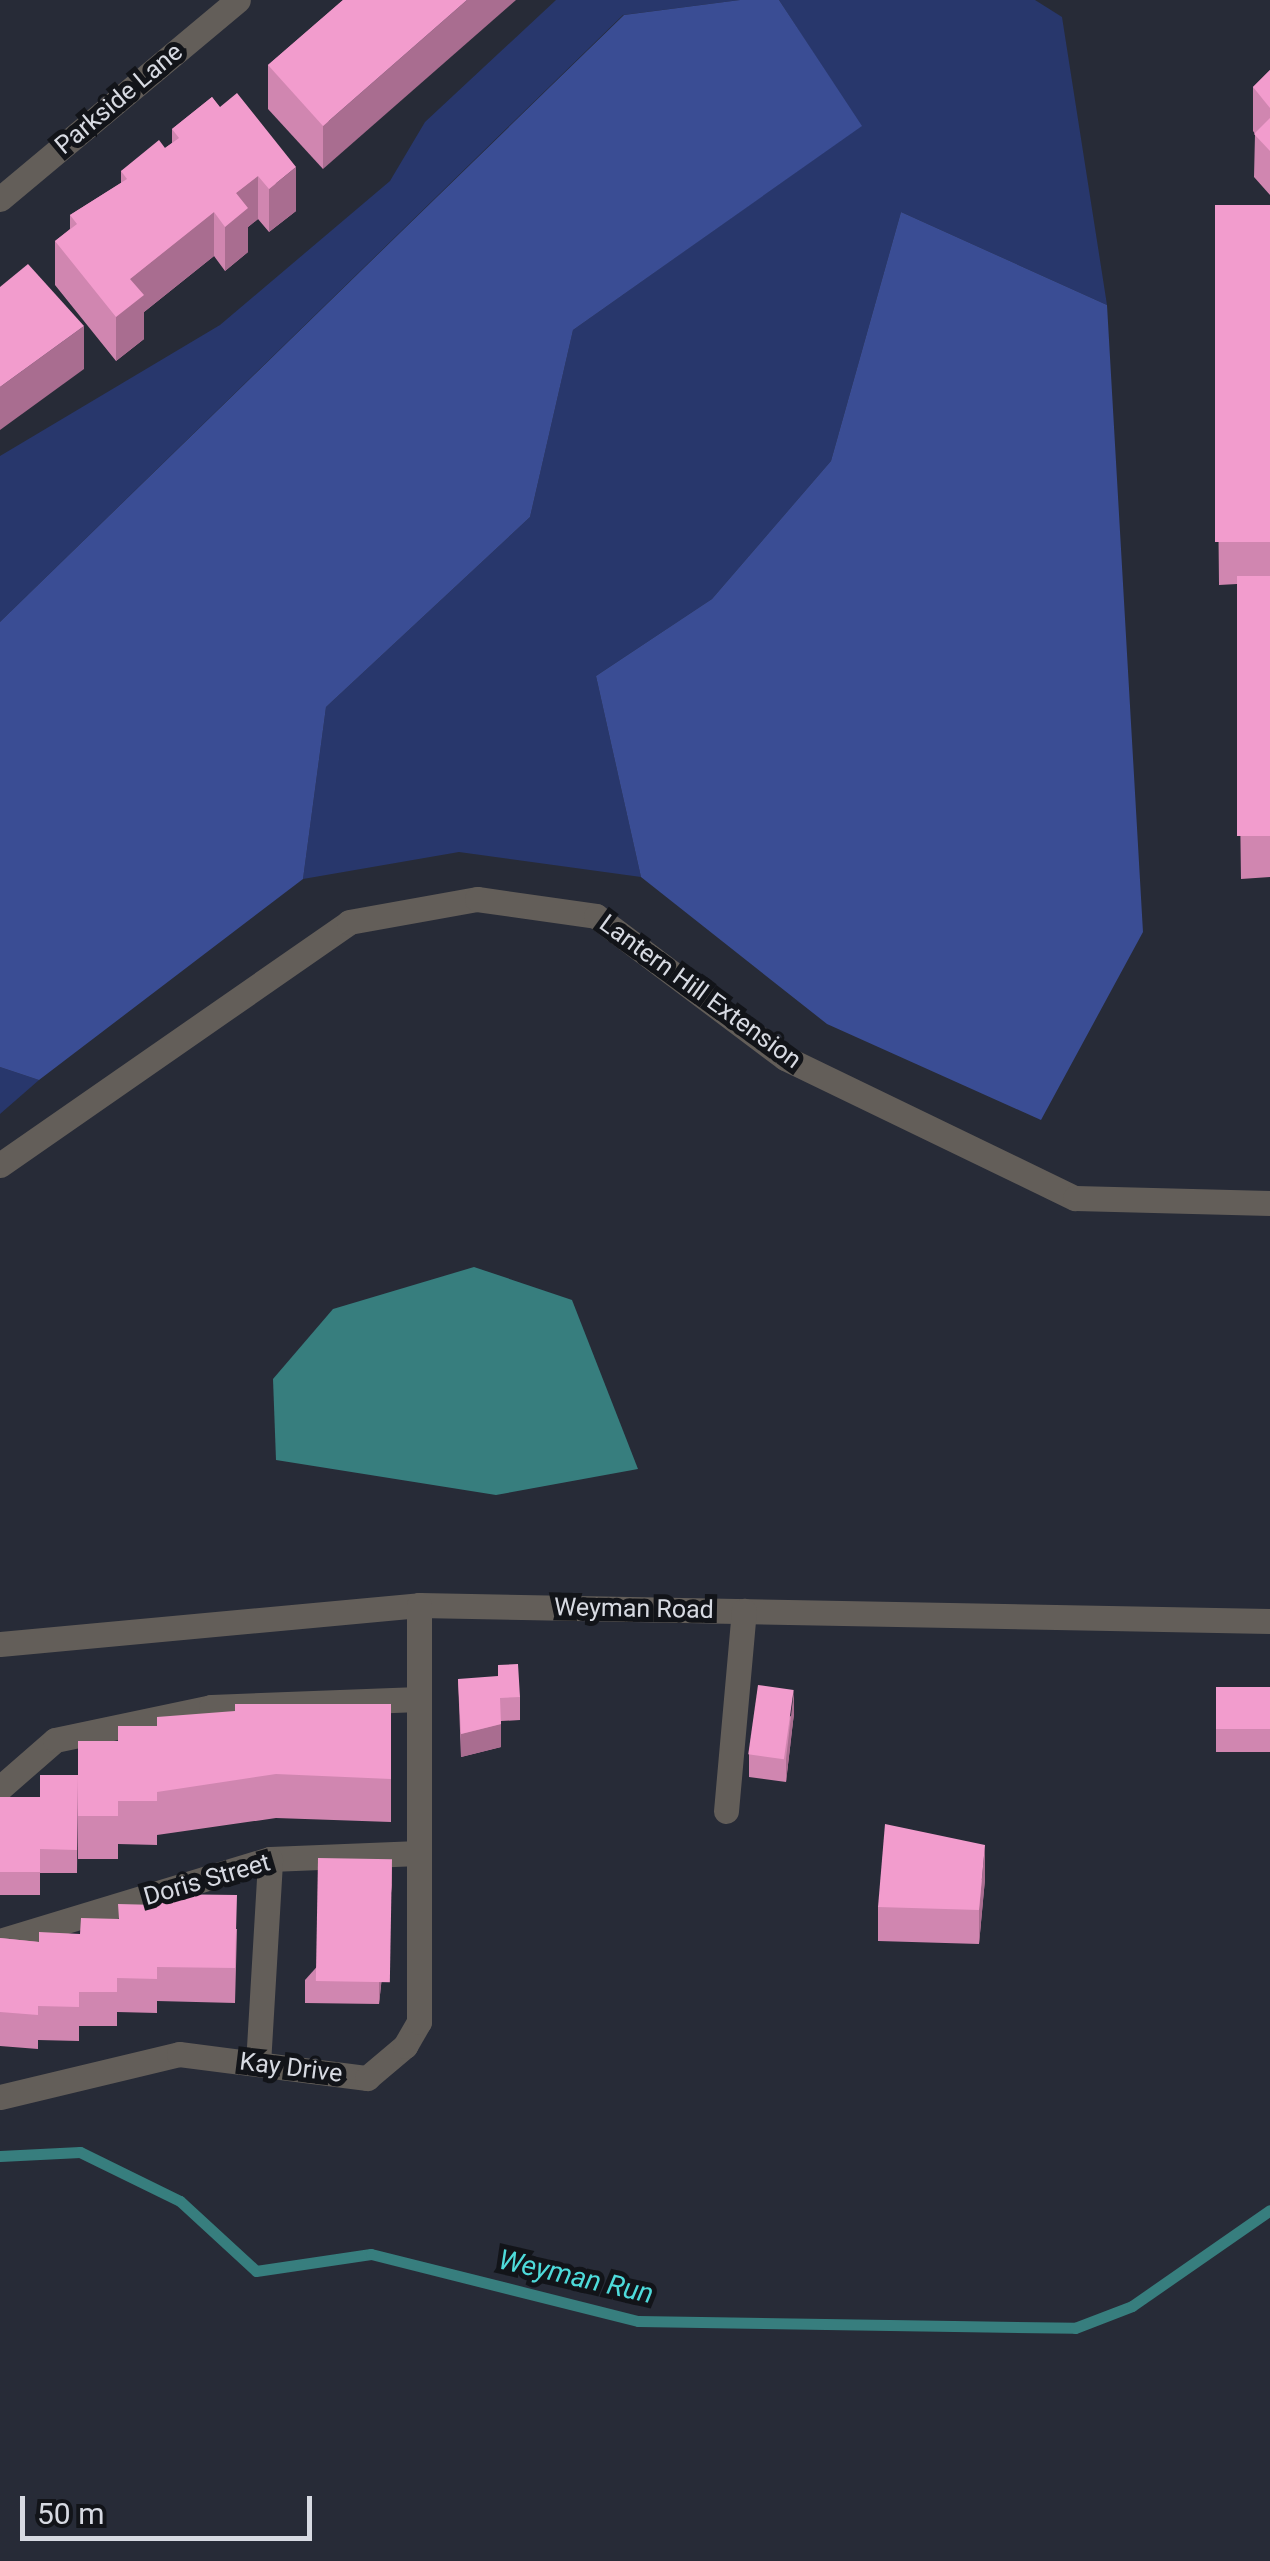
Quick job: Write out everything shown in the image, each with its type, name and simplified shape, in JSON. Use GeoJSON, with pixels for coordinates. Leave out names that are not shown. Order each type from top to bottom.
{"type":"FeatureCollection","features":[{"type":"Feature","properties":{"kind":"street","name":"Parkside Lane"},"geometry":{"type":"LineString","coordinates":[[0,199],[238,0]]}},
{"type":"Feature","properties":{"kind":"street","name":"Lantern Hill Extension"},"geometry":{"type":"LineString","coordinates":[[0,1165],[350,922],[477,899],[596,916],[785,1058],[1075,1198],[1270,1203]]}},
{"type":"Feature","properties":{"kind":"street","name":"Weyman Road"},"geometry":{"type":"LineString","coordinates":[[0,1644],[419,1606],[1270,1621]]}},
{"type":"Feature","properties":{"kind":"street","name":"Kay Drive"},"geometry":{"type":"LineString","coordinates":[[0,2097],[179,2054],[367,2078],[405,2046],[419,2022],[419,1606]]}},
{"type":"Feature","properties":{"kind":"street"},"geometry":{"type":"LineString","coordinates":[[726,1811],[744,1611]]}},
{"type":"Feature","properties":{"kind":"street"},"geometry":{"type":"LineString","coordinates":[[0,1788],[55,1740],[211,1707],[419,1699]]}},
{"type":"Feature","properties":{"kind":"street","name":"Doris Street"},"geometry":{"type":"LineString","coordinates":[[0,1940],[270,1859],[419,1854]]}},
{"type":"Feature","properties":{"kind":"street"},"geometry":{"type":"LineString","coordinates":[[258,2064],[270,1859]]}},
{"type":"Feature","properties":{"kind":"shaded area"},"geometry":{"type":"Polygon","coordinates":[[[556,0],[740,0],[623,15],[0,622],[0,456],[220,325],[390,181],[425,122],[556,0]]]}},
{"type":"Feature","properties":{"kind":"shaded area"},"geometry":{"type":"Polygon","coordinates":[[[740,0],[779,0],[862,126],[573,330],[530,517],[326,707],[303,879],[39,1080],[0,1067],[0,622],[624,15],[740,0]]]}},
{"type":"Feature","properties":{"kind":"shaded area"},"geometry":{"type":"Polygon","coordinates":[[[779,0],[1035,0],[1062,17],[1107,305],[901,212],[831,461],[712,599],[596,676],[641,877],[459,852],[303,879],[326,707],[530,517],[573,330],[861,126],[779,0]]]}},
{"type":"Feature","properties":{"kind":"shaded area"},"geometry":{"type":"Polygon","coordinates":[[[901,212],[1107,305],[1143,932],[1041,1120],[827,1024],[641,877],[596,676],[712,599],[831,461],[901,212]]]}},
{"type":"Feature","properties":{"kind":"shaded area"},"geometry":{"type":"Polygon","coordinates":[[[0,1067],[39,1080],[0,1114],[0,1067]]]}},
{"type":"Feature","properties":{"kind":"shaded area"},"geometry":{"type":"Polygon","coordinates":[[[474,1267],[572,1300],[638,1469],[496,1495],[276,1460],[273,1379],[333,1309],[474,1267]]]}},
{"type":"Feature","properties":{"kind":"building"},"geometry":{"type":"Polygon","coordinates":[[[343,0],[467,0],[323,126],[268,65],[343,0]]]}},
{"type":"Feature","properties":{"kind":"building"},"geometry":{"type":"Polygon","coordinates":[[[1270,70],[1270,108],[1253,87],[1270,70]]]}},
{"type":"Feature","properties":{"kind":"building"},"geometry":{"type":"Polygon","coordinates":[[[237,93],[296,167],[269,189],[258,176],[236,193],[248,208],[225,227],[214,212],[130,279],[144,295],[116,317],[55,241],[77,224],[70,215],[127,179],[121,171],[159,140],[165,148],[179,138],[172,129],[212,97],[220,107],[237,93]]]}},
{"type":"Feature","properties":{"kind":"building"},"geometry":{"type":"Polygon","coordinates":[[[1270,118],[1270,151],[1254,134],[1270,118]]]}},
{"type":"Feature","properties":{"kind":"building"},"geometry":{"type":"Polygon","coordinates":[[[1215,205],[1270,205],[1270,542],[1215,542],[1215,205]]]}},
{"type":"Feature","properties":{"kind":"building"},"geometry":{"type":"Polygon","coordinates":[[[28,264],[84,326],[0,387],[0,287],[28,264]]]}},
{"type":"Feature","properties":{"kind":"building"},"geometry":{"type":"Polygon","coordinates":[[[1237,576],[1270,576],[1270,836],[1237,836],[1237,576]]]}},
{"type":"Feature","properties":{"kind":"building"},"geometry":{"type":"Polygon","coordinates":[[[518,1664],[520,1697],[500,1698],[501,1724],[461,1734],[458,1679],[498,1676],[498,1665],[518,1664]]]}},
{"type":"Feature","properties":{"kind":"building"},"geometry":{"type":"Polygon","coordinates":[[[758,1685],[794,1690],[784,1759],[748,1754],[758,1685]]]}},
{"type":"Feature","properties":{"kind":"building"},"geometry":{"type":"Polygon","coordinates":[[[1216,1687],[1270,1687],[1270,1729],[1216,1729],[1216,1687]]]}},
{"type":"Feature","properties":{"kind":"building"},"geometry":{"type":"Polygon","coordinates":[[[235,1704],[391,1704],[391,1779],[276,1774],[157,1792],[157,1801],[118,1801],[118,1816],[78,1816],[78,1741],[118,1741],[118,1726],[157,1726],[157,1717],[235,1711],[235,1704]]]}},
{"type":"Feature","properties":{"kind":"building"},"geometry":{"type":"Polygon","coordinates":[[[40,1775],[78,1775],[77,1850],[40,1849],[40,1872],[0,1872],[0,1797],[40,1797],[40,1775]]]}},
{"type":"Feature","properties":{"kind":"building"},"geometry":{"type":"Polygon","coordinates":[[[885,1824],[985,1845],[979,1910],[878,1907],[885,1824]]]}},
{"type":"Feature","properties":{"kind":"building"},"geometry":{"type":"Polygon","coordinates":[[[318,1858],[392,1859],[390,1982],[316,1981],[318,1858]]]}},
{"type":"Feature","properties":{"kind":"building"},"geometry":{"type":"Polygon","coordinates":[[[158,1894],[237,1895],[235,1968],[157,1967],[157,1979],[117,1978],[117,1992],[79,1992],[79,2007],[38,2006],[38,2015],[0,2012],[0,1938],[39,1942],[39,1932],[80,1934],[81,1918],[119,1919],[118,1904],[158,1905],[158,1894]]]}},
{"type":"Feature","properties":{"kind":"waterway","name":"Weyman Run"},"geometry":{"type":"LineString","coordinates":[[0,2156],[80,2152],[180,2201],[256,2271],[371,2254],[638,2321],[1075,2328],[1132,2306],[1270,2210]]}}]}
